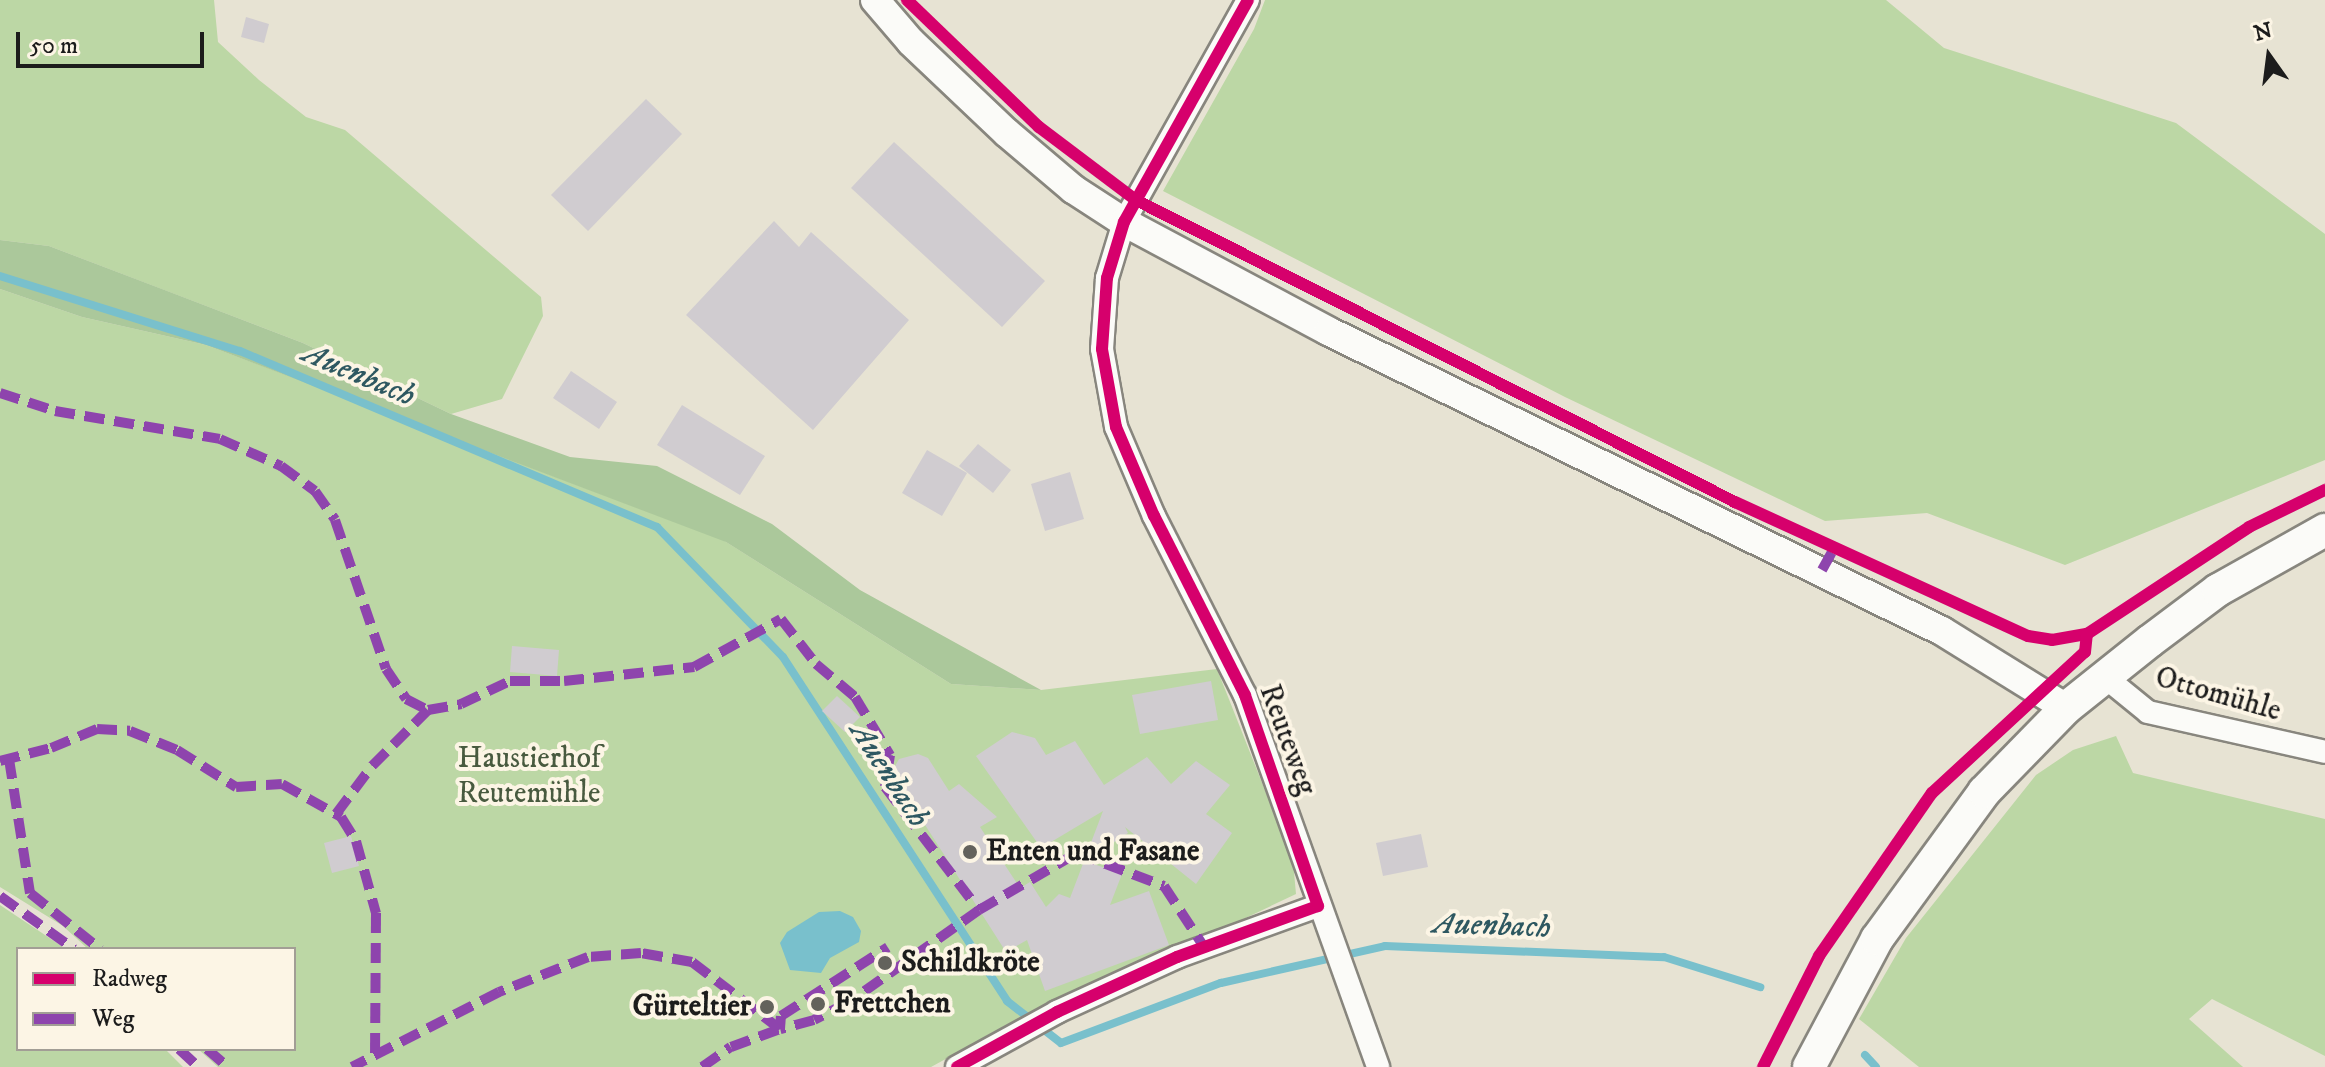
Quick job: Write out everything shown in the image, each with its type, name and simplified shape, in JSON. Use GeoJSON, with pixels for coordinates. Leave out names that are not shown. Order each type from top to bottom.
{"type":"FeatureCollection","features":[{"type":"Feature","properties":{"kind":"main road"},"geometry":{"type":"LineString","coordinates":[[1809,1067],[1877,939],[1931,859],[1984,792],[2066,708],[2218,590],[2325,530]]}},
{"type":"Feature","properties":{"kind":"street"},"geometry":{"type":"LineString","coordinates":[[875,0],[922,53],[1007,133],[1073,189],[1124,222],[1328,331],[1942,631],[2066,708]]}},
{"type":"Feature","properties":{"kind":"street","name":"Reuteweg"},"geometry":{"type":"LineString","coordinates":[[1248,0],[1124,222],[1107,278],[1102,349],[1116,427],[1154,516],[1245,695],[1378,1067]]}},
{"type":"Feature","properties":{"kind":"street","name":"Ottomühle"},"geometry":{"type":"LineString","coordinates":[[2105,677],[2148,712],[2325,752]]}},
{"type":"Feature","properties":{"kind":"street"},"geometry":{"type":"LineString","coordinates":[[957,1067],[1057,1012],[1177,957],[1318,906]]}},
{"type":"Feature","properties":{"kind":"green space"},"geometry":{"type":"Polygon","coordinates":[[[0,0],[214,0],[218,42],[259,80],[306,117],[345,130],[541,297],[543,316],[502,399],[451,414],[303,343],[49,246],[0,240],[0,0]]]}},
{"type":"Feature","properties":{"kind":"green space"},"geometry":{"type":"Polygon","coordinates":[[[1265,0],[1886,0],[1944,48],[2176,123],[2325,234],[2325,460],[2065,565],[1927,513],[1825,521],[1565,397],[1163,191],[1254,29],[1265,0]]]}},
{"type":"Feature","properties":{"kind":"green space"},"geometry":{"type":"Polygon","coordinates":[[[0,240],[49,246],[162,289],[303,343],[451,414],[570,457],[657,466],[772,524],[860,590],[1041,690],[951,684],[726,542],[206,345],[82,317],[0,289],[0,240]]]}},
{"type":"Feature","properties":{"kind":"green space","name":"Haustierhof Reutemühle"},"geometry":{"type":"Polygon","coordinates":[[[0,289],[82,317],[206,345],[723,540],[951,684],[1041,690],[1217,669],[1293,861],[1296,894],[1176,951],[1061,996],[931,1067],[218,1067],[200,1051],[296,1051],[296,947],[86,947],[63,926],[0,887],[0,289]]]}},
{"type":"Feature","properties":{"kind":"green space"},"geometry":{"type":"Polygon","coordinates":[[[2116,736],[2133,773],[2325,819],[2325,1056],[2212,999],[2189,1019],[2243,1067],[1919,1067],[1859,1019],[1906,938],[2036,775],[2073,750],[2116,736]]]}},
{"type":"Feature","properties":{"kind":"green space"},"geometry":{"type":"Polygon","coordinates":[[[0,905],[63,947],[16,947],[16,1051],[167,1051],[183,1067],[0,1067],[0,905]]]}},
{"type":"Feature","properties":{"kind":"water"},"geometry":{"type":"Polygon","coordinates":[[[840,911],[853,917],[861,931],[859,942],[830,958],[821,973],[790,970],[780,943],[787,932],[819,912],[840,911]]]}},
{"type":"Feature","properties":{"kind":"building"},"geometry":{"type":"Polygon","coordinates":[[[246,17],[269,24],[264,43],[241,37],[246,17]]]}},
{"type":"Feature","properties":{"kind":"building"},"geometry":{"type":"Polygon","coordinates":[[[646,99],[682,134],[588,231],[551,195],[646,99]]]}},
{"type":"Feature","properties":{"kind":"building"},"geometry":{"type":"Polygon","coordinates":[[[894,142],[1045,281],[1002,327],[851,188],[894,142]]]}},
{"type":"Feature","properties":{"kind":"building"},"geometry":{"type":"Polygon","coordinates":[[[774,221],[799,247],[811,232],[909,320],[813,430],[686,315],[774,221]]]}},
{"type":"Feature","properties":{"kind":"building"},"geometry":{"type":"Polygon","coordinates":[[[571,371],[617,402],[599,429],[553,398],[571,371]]]}},
{"type":"Feature","properties":{"kind":"building"},"geometry":{"type":"Polygon","coordinates":[[[682,405],[765,456],[740,495],[657,445],[682,405]]]}},
{"type":"Feature","properties":{"kind":"building"},"geometry":{"type":"Polygon","coordinates":[[[978,444],[1011,470],[993,493],[959,466],[978,444]]]}},
{"type":"Feature","properties":{"kind":"building"},"geometry":{"type":"Polygon","coordinates":[[[927,450],[967,473],[942,516],[902,493],[927,450]]]}},
{"type":"Feature","properties":{"kind":"building"},"geometry":{"type":"Polygon","coordinates":[[[1070,472],[1084,519],[1045,531],[1031,484],[1070,472]]]}},
{"type":"Feature","properties":{"kind":"building"},"geometry":{"type":"Polygon","coordinates":[[[512,646],[559,650],[557,676],[510,672],[512,646]]]}},
{"type":"Feature","properties":{"kind":"building"},"geometry":{"type":"Polygon","coordinates":[[[1211,681],[1218,720],[1140,734],[1132,695],[1211,681]]]}},
{"type":"Feature","properties":{"kind":"building"},"geometry":{"type":"Polygon","coordinates":[[[837,696],[860,717],[845,732],[822,711],[837,696]]]}},
{"type":"Feature","properties":{"kind":"building"},"geometry":{"type":"Polygon","coordinates":[[[1012,732],[1035,738],[1046,755],[1075,741],[1104,785],[1147,757],[1171,784],[1196,761],[1230,785],[1206,814],[1232,833],[1196,884],[1125,827],[1128,833],[1085,861],[1122,874],[1110,905],[1149,891],[1169,945],[1045,991],[1027,940],[1006,952],[913,806],[895,796],[889,777],[899,759],[918,754],[928,758],[949,791],[959,784],[997,817],[980,827],[1020,888],[1030,882],[1046,907],[1059,894],[1070,898],[1103,811],[1041,848],[976,756],[1012,732]]]}},
{"type":"Feature","properties":{"kind":"building"},"geometry":{"type":"Polygon","coordinates":[[[1421,834],[1428,867],[1383,876],[1376,843],[1421,834]]]}},
{"type":"Feature","properties":{"kind":"building"},"geometry":{"type":"Polygon","coordinates":[[[351,836],[359,866],[332,873],[324,843],[351,836]]]}},
{"type":"Feature","properties":{"kind":"waterway","name":"Auenbach"},"geometry":{"type":"LineString","coordinates":[[0,276],[240,351],[657,527],[783,657],[1007,1001],[1061,1043],[1221,983],[1385,946],[1664,957],[1760,987]]}},
{"type":"Feature","properties":{"kind":"waterway","name":"Auenbach"},"geometry":{"type":"LineString","coordinates":[[1865,1055],[1876,1067]]}},
{"type":"Feature","properties":{"kind":"marked path"},"geometry":{"type":"LineString","coordinates":[[0,393],[55,411],[220,439],[281,466],[315,491],[335,520],[386,669],[406,699],[428,710],[461,704],[510,681],[564,681],[694,667],[781,619],[816,664],[855,697],[890,755],[885,787],[979,910],[849,1002],[814,1020],[780,1029],[692,962],[641,953],[588,957],[499,992],[352,1067]]}},
{"type":"Feature","properties":{"kind":"marked path"},"geometry":{"type":"LineString","coordinates":[[1822,570],[1834,548]]}},
{"type":"Feature","properties":{"kind":"marked path"},"geometry":{"type":"LineString","coordinates":[[336,814],[372,766],[428,710]]}},
{"type":"Feature","properties":{"kind":"marked path"},"geometry":{"type":"LineString","coordinates":[[0,761],[51,748],[97,729],[130,731],[177,750],[236,787],[282,784],[341,817],[356,841],[376,913],[375,1054]]}},
{"type":"Feature","properties":{"kind":"marked path"},"geometry":{"type":"LineString","coordinates":[[9,759],[30,893],[98,947]]}},
{"type":"Feature","properties":{"kind":"marked path"},"geometry":{"type":"LineString","coordinates":[[979,910],[1077,853],[1164,886],[1204,947]]}},
{"type":"Feature","properties":{"kind":"marked path"},"geometry":{"type":"LineString","coordinates":[[0,896],[71,947]]}},
{"type":"Feature","properties":{"kind":"marked path"},"geometry":{"type":"LineString","coordinates":[[702,1067],[731,1047],[780,1029],[781,1016],[888,947]]}},
{"type":"Feature","properties":{"kind":"marked path"},"geometry":{"type":"LineString","coordinates":[[181,1051],[198,1067]]}},
{"type":"Feature","properties":{"kind":"marked path"},"geometry":{"type":"LineString","coordinates":[[209,1051],[228,1067]]}},
{"type":"Feature","properties":{"kind":"cycle path"},"geometry":{"type":"LineString","coordinates":[[907,0],[1039,127],[1136,200],[1735,502],[2028,636],[2052,640],[2087,634],[2249,527],[2325,490]]}},
{"type":"Feature","properties":{"kind":"cycle path"},"geometry":{"type":"LineString","coordinates":[[957,1067],[1057,1012],[1177,957],[1318,906],[1245,695],[1154,516],[1116,427],[1102,349],[1107,278],[1124,222],[1248,0]]}},
{"type":"Feature","properties":{"kind":"cycle path"},"geometry":{"type":"LineString","coordinates":[[1763,1067],[1819,956],[1932,793],[2085,652],[2087,634]]}},
{"type":"Feature","properties":{"kind":"place","name":"Enten und Fasane"},"geometry":{"type":"Point","coordinates":[970,852]}},
{"type":"Feature","properties":{"kind":"place","name":"Schildkröte"},"geometry":{"type":"Point","coordinates":[885,963]}},
{"type":"Feature","properties":{"kind":"place","name":"Frettchen"},"geometry":{"type":"Point","coordinates":[818,1004]}},
{"type":"Feature","properties":{"kind":"place","name":"Gürteltier"},"geometry":{"type":"Point","coordinates":[767,1007]}}]}
